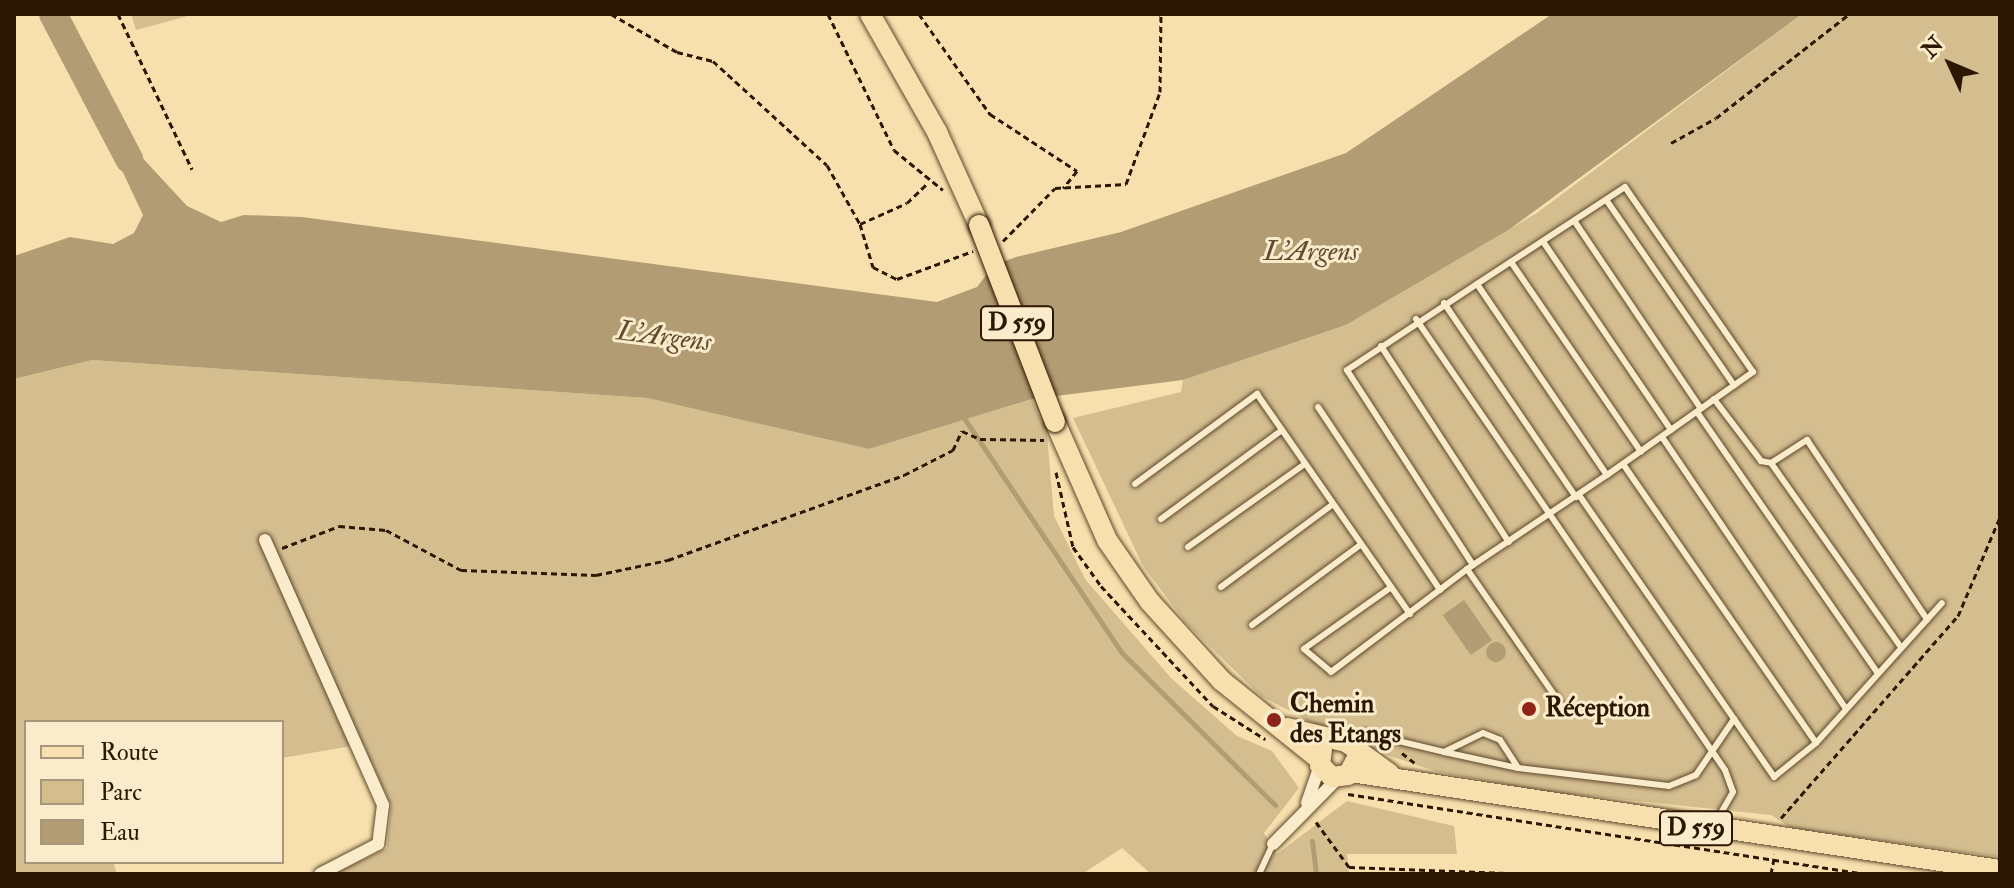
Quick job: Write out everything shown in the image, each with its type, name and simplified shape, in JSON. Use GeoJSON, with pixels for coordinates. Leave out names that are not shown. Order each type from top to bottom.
{"type":"FeatureCollection","features":[{"type":"Feature","properties":{"kind":"main road","name":"D 559"},"geometry":{"type":"LineString","coordinates":[[870,14],[969,196],[1055,422],[1107,540],[1150,602],[1213,672],[1284,726],[1344,764],[1393,777],[1709,830],[1774,832],[2000,870]]}},
{"type":"Feature","properties":{"kind":"main road","name":"D 559"},"geometry":{"type":"LineString","coordinates":[[1284,726],[1320,762]]}},
{"type":"Feature","properties":{"kind":"main road"},"geometry":{"type":"LineString","coordinates":[[1320,762],[1344,764]]}},
{"type":"Feature","properties":{"kind":"street"},"geometry":{"type":"LineString","coordinates":[[265,540],[383,805],[378,844],[320,874]]}},
{"type":"Feature","properties":{"kind":"street"},"geometry":{"type":"LineString","coordinates":[[1302,812],[1320,762]]}},
{"type":"Feature","properties":{"kind":"street"},"geometry":{"type":"LineString","coordinates":[[1273,844],[1344,764]]}},
{"type":"Feature","properties":{"kind":"lane"},"geometry":{"type":"LineString","coordinates":[[1390,588],[1304,649],[1331,672],[1470,567],[1753,372],[1625,187],[1544,243],[1416,319],[1347,370],[1470,567],[1561,705]]}},
{"type":"Feature","properties":{"kind":"lane"},"geometry":{"type":"LineString","coordinates":[[1607,201],[1734,385]]}},
{"type":"Feature","properties":{"kind":"lane"},"geometry":{"type":"LineString","coordinates":[[1575,222],[1699,411],[1878,673]]}},
{"type":"Feature","properties":{"kind":"lane"},"geometry":{"type":"LineString","coordinates":[[1544,243],[1671,430]]}},
{"type":"Feature","properties":{"kind":"lane"},"geometry":{"type":"LineString","coordinates":[[1511,262],[1641,452]]}},
{"type":"Feature","properties":{"kind":"lane"},"geometry":{"type":"LineString","coordinates":[[1477,284],[1607,475]]}},
{"type":"Feature","properties":{"kind":"lane"},"geometry":{"type":"LineString","coordinates":[[1444,303],[1774,777],[1816,743],[1942,603]]}},
{"type":"Feature","properties":{"kind":"lane"},"geometry":{"type":"LineString","coordinates":[[1416,319],[1546,516],[1712,752],[1733,792],[1709,830]]}},
{"type":"Feature","properties":{"kind":"lane"},"geometry":{"type":"LineString","coordinates":[[1381,346],[1509,542]]}},
{"type":"Feature","properties":{"kind":"lane"},"geometry":{"type":"LineString","coordinates":[[1135,484],[1257,394],[1410,614]]}},
{"type":"Feature","properties":{"kind":"lane"},"geometry":{"type":"LineString","coordinates":[[1714,399],[1761,461],[1771,463],[1901,647]]}},
{"type":"Feature","properties":{"kind":"lane"},"geometry":{"type":"LineString","coordinates":[[1318,407],[1440,590]]}},
{"type":"Feature","properties":{"kind":"lane"},"geometry":{"type":"LineString","coordinates":[[1161,519],[1282,430]]}},
{"type":"Feature","properties":{"kind":"lane"},"geometry":{"type":"LineString","coordinates":[[1662,437],[1846,709]]}},
{"type":"Feature","properties":{"kind":"lane"},"geometry":{"type":"LineString","coordinates":[[1771,463],[1807,440],[1927,619]]}},
{"type":"Feature","properties":{"kind":"lane"},"geometry":{"type":"LineString","coordinates":[[1188,547],[1305,464]]}},
{"type":"Feature","properties":{"kind":"lane"},"geometry":{"type":"LineString","coordinates":[[1623,464],[1816,743]]}},
{"type":"Feature","properties":{"kind":"lane"},"geometry":{"type":"LineString","coordinates":[[1221,587],[1333,504]]}},
{"type":"Feature","properties":{"kind":"lane"},"geometry":{"type":"LineString","coordinates":[[1252,625],[1360,545]]}},
{"type":"Feature","properties":{"kind":"lane"},"geometry":{"type":"LineString","coordinates":[[1344,764],[1365,733],[1518,768],[1669,786],[1696,775],[1734,719]]}},
{"type":"Feature","properties":{"kind":"lane"},"geometry":{"type":"LineString","coordinates":[[1444,752],[1483,733],[1500,740],[1518,768]]}},
{"type":"Feature","properties":{"kind":"lane"},"geometry":{"type":"LineString","coordinates":[[1259,874],[1273,844]]}},
{"type":"Feature","properties":{"kind":"path"},"geometry":{"type":"LineString","coordinates":[[118,14],[192,169]]}},
{"type":"Feature","properties":{"kind":"path"},"geometry":{"type":"LineString","coordinates":[[611,14],[677,52],[713,61],[827,165],[860,224],[873,267],[897,279],[982,248]]}},
{"type":"Feature","properties":{"kind":"path"},"geometry":{"type":"LineString","coordinates":[[828,14],[894,150],[928,183],[969,196]]}},
{"type":"Feature","properties":{"kind":"path"},"geometry":{"type":"LineString","coordinates":[[919,14],[990,114],[1077,171],[1063,188]]}},
{"type":"Feature","properties":{"kind":"path"},"geometry":{"type":"LineString","coordinates":[[995,243],[1030,218],[1044,196],[1063,188],[1126,184],[1160,92],[1161,14]]}},
{"type":"Feature","properties":{"kind":"path"},"geometry":{"type":"LineString","coordinates":[[1671,143],[1716,118],[1849,14]]}},
{"type":"Feature","properties":{"kind":"path"},"geometry":{"type":"LineString","coordinates":[[860,224],[907,203],[928,183]]}},
{"type":"Feature","properties":{"kind":"path"},"geometry":{"type":"LineString","coordinates":[[274,561],[284,546],[339,526],[386,530],[461,570],[596,575],[644,566],[904,475],[969,433],[980,439],[1038,435],[1053,447]]}},
{"type":"Feature","properties":{"kind":"path"},"geometry":{"type":"LineString","coordinates":[[1771,874],[1774,832],[1780,821],[1958,616],[2000,517]]}},
{"type":"Feature","properties":{"kind":"path"},"geometry":{"type":"LineString","coordinates":[[1344,764],[1774,862],[1866,874]]}},
{"type":"Feature","properties":{"kind":"path"},"geometry":{"type":"LineString","coordinates":[[1302,812],[1353,868],[1532,874]]}},
{"type":"Feature","properties":{"kind":"path"},"geometry":{"type":"LineString","coordinates":[[1352,874],[1353,868]]}},
{"type":"Feature","properties":{"kind":"green space"},"geometry":{"type":"Polygon","coordinates":[[[131,14],[195,14],[136,30],[131,14]]]}},
{"type":"Feature","properties":{"kind":"green space"},"geometry":{"type":"Polygon","coordinates":[[[1802,14],[2000,14],[2000,857],[1791,828],[1771,815],[1541,791],[1438,772],[1351,743],[1261,696],[1186,623],[1143,566],[1073,418],[1181,392],[1183,380],[1346,325],[1537,213],[1802,14]]]}},
{"type":"Feature","properties":{"kind":"green space"},"geometry":{"type":"Polygon","coordinates":[[[92,360],[647,398],[869,449],[1032,399],[1047,435],[1054,516],[1085,579],[1171,678],[1237,736],[1272,751],[1299,788],[1264,833],[1277,854],[1347,801],[1454,826],[1457,854],[1347,854],[1349,874],[1151,874],[1122,848],[1082,874],[334,874],[387,848],[391,805],[363,744],[284,758],[284,720],[24,720],[24,864],[114,864],[117,874],[14,874],[14,379],[92,360]]]}},
{"type":"Feature","properties":{"kind":"water","name":"L'Argens"},"geometry":{"type":"Polygon","coordinates":[[[1552,14],[1802,14],[1510,229],[1346,325],[1183,380],[1032,399],[869,449],[647,398],[92,360],[14,379],[14,256],[70,237],[113,244],[134,233],[143,215],[103,130],[112,125],[187,206],[221,222],[244,215],[302,217],[937,302],[977,287],[994,265],[1121,232],[1346,153],[1552,14]]]}},
{"type":"Feature","properties":{"kind":"water"},"geometry":{"type":"Polygon","coordinates":[[[1464,600],[1492,640],[1471,655],[1443,615],[1464,600]]]}},
{"type":"Feature","properties":{"kind":"water"},"geometry":{"type":"Polygon","coordinates":[[[1496,642],[1503,645],[1506,652],[1503,659],[1496,662],[1489,659],[1486,652],[1489,645],[1496,642]]]}},
{"type":"Feature","properties":{"kind":"waterway"},"geometry":{"type":"LineString","coordinates":[[53,14],[129,159]]}},
{"type":"Feature","properties":{"kind":"waterway"},"geometry":{"type":"LineString","coordinates":[[964,418],[1122,653],[1275,805]]}},
{"type":"Feature","properties":{"kind":"waterway"},"geometry":{"type":"LineString","coordinates":[[1312,841],[1316,874]]}},
{"type":"Feature","properties":{"kind":"place","name":"Réception"},"geometry":{"type":"Point","coordinates":[1529,709]}},
{"type":"Feature","properties":{"kind":"place","name":"Chemin des Etangs"},"geometry":{"type":"Point","coordinates":[1274,720]}}]}
